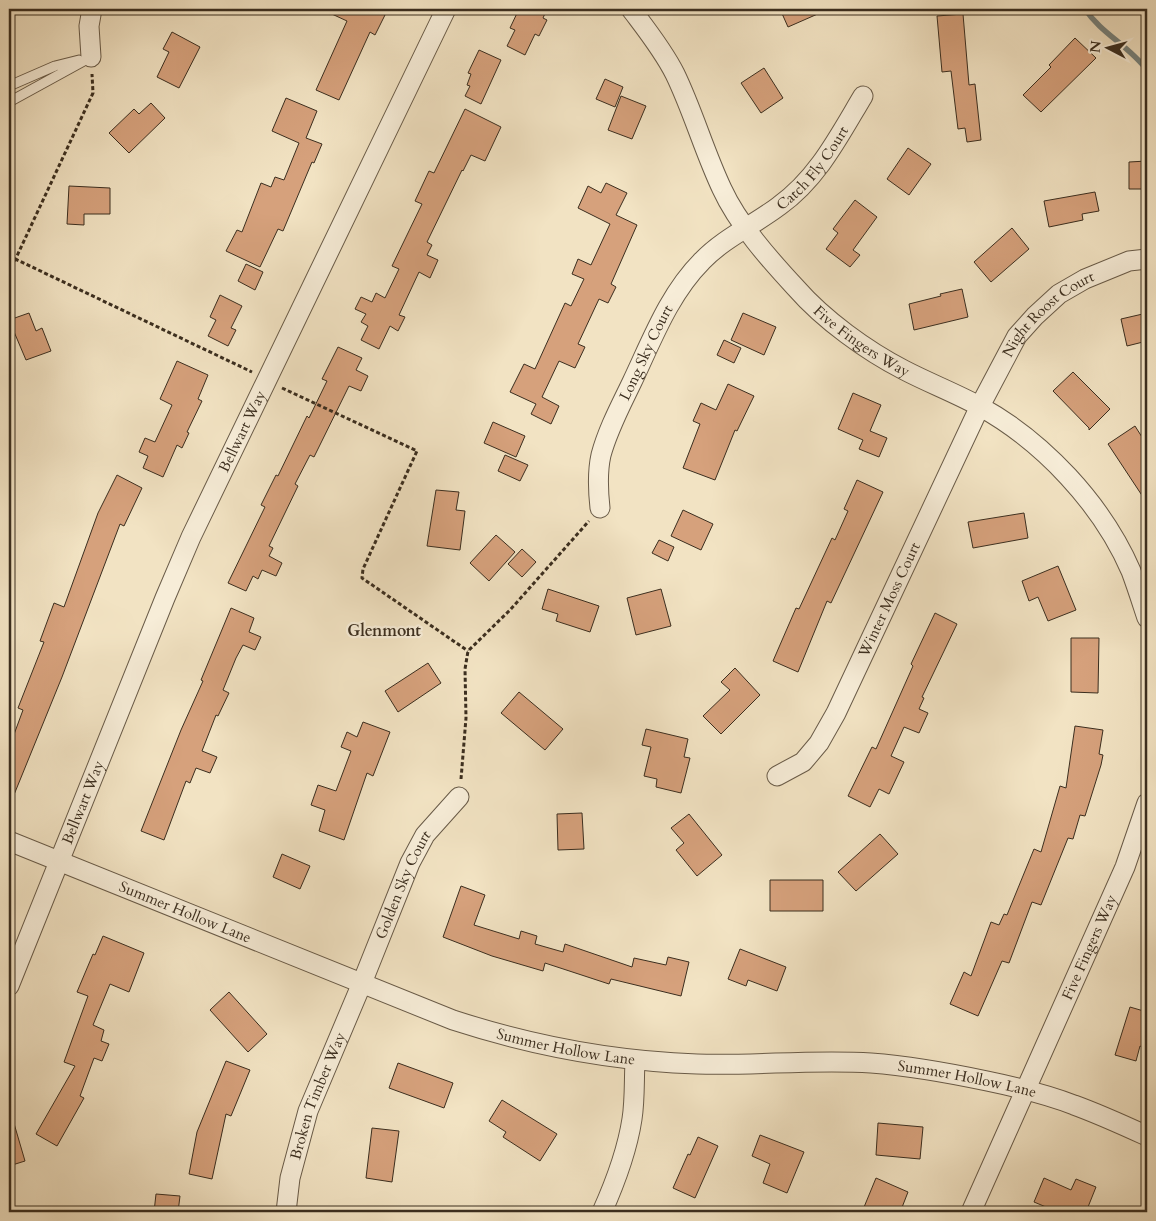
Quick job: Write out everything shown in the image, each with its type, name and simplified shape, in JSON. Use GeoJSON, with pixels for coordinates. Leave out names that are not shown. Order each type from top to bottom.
{"type":"FeatureCollection","features":[{"type":"Feature","properties":{"kind":"street"},"geometry":{"type":"LineString","coordinates":[[91,57],[89,26],[92,9]]}},
{"type":"Feature","properties":{"kind":"street","name":"Bellwart Way"},"geometry":{"type":"LineString","coordinates":[[9,986],[191,537],[446,9]]}},
{"type":"Feature","properties":{"kind":"street","name":"Five Fingers Way"},"geometry":{"type":"LineString","coordinates":[[630,9],[651,35],[674,73],[723,191],[746,227],[772,261],[798,291],[829,319],[866,348],[904,370],[980,406],[1017,430],[1045,454],[1076,484],[1103,520],[1130,570],[1147,618]]}},
{"type":"Feature","properties":{"kind":"street","name":"Catch Fly Court"},"geometry":{"type":"LineString","coordinates":[[746,227],[779,206],[805,184],[828,156],[863,96]]}},
{"type":"Feature","properties":{"kind":"street","name":"Long Sky Court"},"geometry":{"type":"LineString","coordinates":[[600,508],[598,481],[601,456],[609,432],[667,308],[684,280],[703,259],[746,227]]}},
{"type":"Feature","properties":{"kind":"street","name":"Night Roost Court"},"geometry":{"type":"LineString","coordinates":[[980,406],[1017,336],[1059,294],[1085,279],[1130,261],[1147,259]]}},
{"type":"Feature","properties":{"kind":"street","name":"Winter Moss Court"},"geometry":{"type":"LineString","coordinates":[[777,776],[803,762],[819,743],[836,713],[980,406]]}},
{"type":"Feature","properties":{"kind":"street","name":"Golden Sky Court"},"geometry":{"type":"LineString","coordinates":[[362,983],[410,863],[425,835],[459,797]]}},
{"type":"Feature","properties":{"kind":"street","name":"Five Fingers Way"},"geometry":{"type":"LineString","coordinates":[[1025,1089],[1125,867],[1147,803]]}},
{"type":"Feature","properties":{"kind":"street","name":"Summer Hollow Lane"},"geometry":{"type":"LineString","coordinates":[[9,841],[453,1020],[497,1034],[573,1052],[635,1061],[699,1064],[818,1060],[872,1063],[944,1072],[1025,1089],[1073,1104],[1147,1136]]}},
{"type":"Feature","properties":{"kind":"street","name":"Broken Timber Way"},"geometry":{"type":"LineString","coordinates":[[286,1212],[290,1178],[308,1111],[362,983]]}},
{"type":"Feature","properties":{"kind":"street"},"geometry":{"type":"LineString","coordinates":[[602,1212],[614,1186],[624,1155],[632,1119],[635,1061]]}},
{"type":"Feature","properties":{"kind":"street"},"geometry":{"type":"LineString","coordinates":[[971,1212],[1025,1089]]}},
{"type":"Feature","properties":{"kind":"lane"},"geometry":{"type":"LineString","coordinates":[[9,86],[56,66],[91,57]]}},
{"type":"Feature","properties":{"kind":"lane"},"geometry":{"type":"LineString","coordinates":[[9,102],[91,57]]}},
{"type":"Feature","properties":{"kind":"path"},"geometry":{"type":"LineString","coordinates":[[9,273],[93,93],[91,57]]}},
{"type":"Feature","properties":{"kind":"path"},"geometry":{"type":"LineString","coordinates":[[9,256],[417,451],[363,569],[362,578],[468,651]]}},
{"type":"Feature","properties":{"kind":"path"},"geometry":{"type":"LineString","coordinates":[[459,797],[466,727],[466,669],[468,651],[510,610],[600,508]]}},
{"type":"Feature","properties":{"kind":"building"},"geometry":{"type":"Polygon","coordinates":[[[321,9],[372,9],[385,15],[375,35],[370,32],[339,100],[316,90],[347,21],[321,9]]]}},
{"type":"Feature","properties":{"kind":"building"},"geometry":{"type":"Polygon","coordinates":[[[519,9],[547,9],[543,18],[547,20],[539,36],[535,34],[525,55],[507,46],[515,30],[510,28],[519,9]]]}},
{"type":"Feature","properties":{"kind":"building"},"geometry":{"type":"Polygon","coordinates":[[[780,9],[829,9],[788,27],[780,9]]]}},
{"type":"Feature","properties":{"kind":"building"},"geometry":{"type":"Polygon","coordinates":[[[963,14],[969,85],[975,84],[981,140],[967,142],[965,128],[958,129],[951,71],[942,72],[937,16],[963,14]]]}},
{"type":"Feature","properties":{"kind":"building"},"geometry":{"type":"Polygon","coordinates":[[[172,32],[200,47],[179,88],[157,77],[169,52],[163,49],[172,32]]]}},
{"type":"Feature","properties":{"kind":"building"},"geometry":{"type":"Polygon","coordinates":[[[1075,38],[1096,58],[1041,112],[1023,95],[1051,67],[1049,65],[1075,38]]]}},
{"type":"Feature","properties":{"kind":"building"},"geometry":{"type":"Polygon","coordinates":[[[479,50],[501,60],[481,104],[465,96],[470,86],[467,85],[471,74],[468,73],[479,50]]]}},
{"type":"Feature","properties":{"kind":"building"},"geometry":{"type":"Polygon","coordinates":[[[764,68],[783,98],[761,113],[741,83],[764,68]]]}},
{"type":"Feature","properties":{"kind":"building"},"geometry":{"type":"Polygon","coordinates":[[[605,79],[623,87],[615,107],[596,99],[605,79]]]}},
{"type":"Feature","properties":{"kind":"building"},"geometry":{"type":"Polygon","coordinates":[[[621,96],[646,106],[632,139],[608,130],[621,96]]]}},
{"type":"Feature","properties":{"kind":"building"},"geometry":{"type":"Polygon","coordinates":[[[286,98],[317,111],[306,138],[322,144],[314,163],[312,162],[283,231],[278,229],[260,267],[226,251],[237,230],[242,232],[261,183],[271,187],[275,177],[284,180],[299,143],[272,131],[286,98]]]}},
{"type":"Feature","properties":{"kind":"building"},"geometry":{"type":"Polygon","coordinates":[[[151,103],[165,118],[129,153],[109,133],[134,109],[139,114],[151,103]]]}},
{"type":"Feature","properties":{"kind":"building"},"geometry":{"type":"Polygon","coordinates":[[[465,109],[501,127],[485,161],[471,155],[462,170],[427,242],[432,245],[427,255],[438,260],[430,278],[419,272],[399,315],[405,317],[398,331],[390,326],[379,349],[361,340],[368,326],[361,322],[366,314],[355,309],[361,297],[372,302],[376,293],[385,298],[399,269],[392,266],[422,204],[415,201],[429,171],[434,173],[465,109]]]}},
{"type":"Feature","properties":{"kind":"building"},"geometry":{"type":"Polygon","coordinates":[[[908,148],[931,164],[909,195],[887,179],[908,148]]]}},
{"type":"Feature","properties":{"kind":"building"},"geometry":{"type":"Polygon","coordinates":[[[1147,161],[1147,189],[1129,189],[1129,162],[1147,161]]]}},
{"type":"Feature","properties":{"kind":"building"},"geometry":{"type":"Polygon","coordinates":[[[606,183],[627,193],[616,215],[637,225],[611,284],[616,287],[608,303],[599,299],[578,344],[585,347],[575,368],[559,361],[542,397],[559,406],[551,424],[531,414],[536,404],[510,392],[524,364],[535,369],[565,303],[571,306],[584,279],[572,274],[578,259],[591,265],[610,224],[578,208],[588,186],[601,193],[606,183]]]}},
{"type":"Feature","properties":{"kind":"building"},"geometry":{"type":"Polygon","coordinates":[[[69,186],[110,188],[110,214],[84,214],[84,225],[67,224],[69,186]]]}},
{"type":"Feature","properties":{"kind":"building"},"geometry":{"type":"Polygon","coordinates":[[[1095,192],[1099,211],[1082,214],[1083,220],[1049,227],[1044,201],[1095,192]]]}},
{"type":"Feature","properties":{"kind":"building"},"geometry":{"type":"Polygon","coordinates":[[[855,200],[877,217],[853,250],[860,255],[850,267],[826,249],[838,233],[833,229],[855,200]]]}},
{"type":"Feature","properties":{"kind":"building"},"geometry":{"type":"Polygon","coordinates":[[[1012,228],[1029,249],[991,282],[974,262],[1012,228]]]}},
{"type":"Feature","properties":{"kind":"building"},"geometry":{"type":"Polygon","coordinates":[[[246,264],[263,272],[255,290],[238,281],[246,264]]]}},
{"type":"Feature","properties":{"kind":"building"},"geometry":{"type":"Polygon","coordinates":[[[962,289],[968,317],[914,330],[909,304],[962,289]]]}},
{"type":"Feature","properties":{"kind":"building"},"geometry":{"type":"Polygon","coordinates":[[[220,295],[242,306],[231,328],[236,330],[228,346],[208,336],[216,320],[210,317],[220,295]]]}},
{"type":"Feature","properties":{"kind":"building"},"geometry":{"type":"Polygon","coordinates":[[[29,313],[36,331],[42,328],[51,351],[26,360],[9,320],[29,313]]]}},
{"type":"Feature","properties":{"kind":"building"},"geometry":{"type":"Polygon","coordinates":[[[743,313],[776,327],[764,355],[731,340],[743,313]]]}},
{"type":"Feature","properties":{"kind":"building"},"geometry":{"type":"Polygon","coordinates":[[[1147,313],[1147,341],[1127,346],[1121,319],[1147,313]]]}},
{"type":"Feature","properties":{"kind":"building"},"geometry":{"type":"Polygon","coordinates":[[[724,340],[741,348],[734,363],[717,355],[724,340]]]}},
{"type":"Feature","properties":{"kind":"building"},"geometry":{"type":"Polygon","coordinates":[[[338,347],[362,358],[356,370],[368,376],[361,391],[349,386],[314,457],[310,455],[295,484],[298,486],[269,546],[273,548],[269,556],[282,563],[276,576],[262,570],[258,579],[253,576],[246,591],[228,583],[265,507],[261,505],[327,381],[322,379],[338,347]]]}},
{"type":"Feature","properties":{"kind":"building"},"geometry":{"type":"Polygon","coordinates":[[[177,361],[208,375],[198,399],[202,401],[187,432],[189,433],[182,448],[177,445],[163,477],[143,468],[148,456],[139,452],[145,438],[155,442],[172,405],[160,399],[177,361]]]}},
{"type":"Feature","properties":{"kind":"building"},"geometry":{"type":"Polygon","coordinates":[[[1073,372],[1110,409],[1089,430],[1053,391],[1073,372]]]}},
{"type":"Feature","properties":{"kind":"building"},"geometry":{"type":"Polygon","coordinates":[[[728,384],[754,396],[737,431],[735,430],[715,480],[683,468],[700,424],[693,421],[701,403],[716,410],[728,384]]]}},
{"type":"Feature","properties":{"kind":"building"},"geometry":{"type":"Polygon","coordinates":[[[853,393],[881,405],[870,431],[887,438],[879,457],[859,449],[863,440],[838,429],[853,393]]]}},
{"type":"Feature","properties":{"kind":"building"},"geometry":{"type":"Polygon","coordinates":[[[493,422],[525,436],[516,457],[484,443],[493,422]]]}},
{"type":"Feature","properties":{"kind":"building"},"geometry":{"type":"Polygon","coordinates":[[[1135,426],[1147,445],[1147,503],[1108,444],[1135,426]]]}},
{"type":"Feature","properties":{"kind":"building"},"geometry":{"type":"Polygon","coordinates":[[[505,455],[528,465],[520,481],[498,471],[505,455]]]}},
{"type":"Feature","properties":{"kind":"building"},"geometry":{"type":"Polygon","coordinates":[[[117,475],[142,488],[124,526],[120,524],[62,677],[9,807],[9,748],[23,710],[18,708],[44,642],[40,641],[54,603],[64,607],[98,513],[117,475]]]}},
{"type":"Feature","properties":{"kind":"building"},"geometry":{"type":"Polygon","coordinates":[[[857,480],[883,492],[831,603],[827,601],[798,672],[773,661],[796,608],[799,609],[832,538],[835,540],[848,511],[844,509],[857,480]]]}},
{"type":"Feature","properties":{"kind":"building"},"geometry":{"type":"Polygon","coordinates":[[[436,490],[459,492],[456,510],[465,511],[460,550],[427,546],[436,490]]]}},
{"type":"Feature","properties":{"kind":"building"},"geometry":{"type":"Polygon","coordinates":[[[683,510],[713,524],[701,550],[671,536],[683,510]]]}},
{"type":"Feature","properties":{"kind":"building"},"geometry":{"type":"Polygon","coordinates":[[[1024,513],[1028,538],[973,548],[968,522],[1024,513]]]}},
{"type":"Feature","properties":{"kind":"building"},"geometry":{"type":"Polygon","coordinates":[[[496,535],[515,552],[489,581],[470,563],[496,535]]]}},
{"type":"Feature","properties":{"kind":"building"},"geometry":{"type":"Polygon","coordinates":[[[659,540],[674,547],[668,561],[652,553],[659,540]]]}},
{"type":"Feature","properties":{"kind":"building"},"geometry":{"type":"Polygon","coordinates":[[[522,549],[536,562],[522,577],[508,564],[522,549]]]}},
{"type":"Feature","properties":{"kind":"building"},"geometry":{"type":"Polygon","coordinates":[[[1058,566],[1076,610],[1048,621],[1038,597],[1029,601],[1022,581],[1058,566]]]}},
{"type":"Feature","properties":{"kind":"building"},"geometry":{"type":"Polygon","coordinates":[[[548,589],[599,606],[590,632],[556,621],[558,614],[542,609],[548,589]]]}},
{"type":"Feature","properties":{"kind":"building"},"geometry":{"type":"Polygon","coordinates":[[[661,589],[671,626],[636,635],[627,598],[661,589]]]}},
{"type":"Feature","properties":{"kind":"building"},"geometry":{"type":"Polygon","coordinates":[[[231,608],[254,618],[249,632],[261,637],[255,650],[243,645],[236,658],[223,690],[229,693],[218,716],[216,715],[202,751],[217,757],[210,773],[196,768],[190,783],[186,781],[164,840],[141,831],[231,608]]]}},
{"type":"Feature","properties":{"kind":"building"},"geometry":{"type":"Polygon","coordinates":[[[935,613],[957,624],[922,697],[924,698],[919,709],[928,713],[919,733],[904,727],[891,756],[904,762],[889,794],[879,789],[870,807],[848,796],[872,747],[876,749],[913,666],[911,664],[935,613]]]}},
{"type":"Feature","properties":{"kind":"building"},"geometry":{"type":"Polygon","coordinates":[[[1071,638],[1099,638],[1098,693],[1071,692],[1071,638]]]}},
{"type":"Feature","properties":{"kind":"building"},"geometry":{"type":"Polygon","coordinates":[[[428,663],[441,683],[398,712],[385,691],[428,663]]]}},
{"type":"Feature","properties":{"kind":"building"},"geometry":{"type":"Polygon","coordinates":[[[735,668],[760,695],[721,734],[703,716],[730,690],[721,682],[735,668]]]}},
{"type":"Feature","properties":{"kind":"building"},"geometry":{"type":"Polygon","coordinates":[[[519,692],[563,729],[545,750],[501,713],[519,692]]]}},
{"type":"Feature","properties":{"kind":"building"},"geometry":{"type":"Polygon","coordinates":[[[363,722],[390,732],[373,776],[367,773],[344,840],[319,831],[325,810],[311,805],[318,785],[336,791],[351,751],[341,747],[347,732],[357,737],[363,722]]]}},
{"type":"Feature","properties":{"kind":"building"},"geometry":{"type":"Polygon","coordinates":[[[1075,726],[1103,730],[1099,754],[1103,755],[1101,765],[1085,816],[1080,815],[1073,839],[1068,838],[1041,905],[1032,902],[1009,963],[1002,961],[978,1016],[950,1004],[964,972],[971,976],[991,922],[999,925],[1004,914],[1007,915],[1034,849],[1041,852],[1060,786],[1066,788],[1075,726]]]}},
{"type":"Feature","properties":{"kind":"building"},"geometry":{"type":"Polygon","coordinates":[[[646,729],[688,739],[684,757],[690,758],[681,793],[656,787],[657,779],[644,776],[651,747],[642,745],[646,729]]]}},
{"type":"Feature","properties":{"kind":"building"},"geometry":{"type":"Polygon","coordinates":[[[582,813],[584,849],[558,850],[557,814],[582,813]]]}},
{"type":"Feature","properties":{"kind":"building"},"geometry":{"type":"Polygon","coordinates":[[[689,814],[722,855],[697,876],[676,850],[684,843],[671,828],[689,814]]]}},
{"type":"Feature","properties":{"kind":"building"},"geometry":{"type":"Polygon","coordinates":[[[880,834],[898,854],[856,891],[838,872],[880,834]]]}},
{"type":"Feature","properties":{"kind":"building"},"geometry":{"type":"Polygon","coordinates":[[[282,854],[310,866],[300,889],[273,877],[282,854]]]}},
{"type":"Feature","properties":{"kind":"building"},"geometry":{"type":"Polygon","coordinates":[[[770,880],[823,880],[823,911],[770,911],[770,880]]]}},
{"type":"Feature","properties":{"kind":"building"},"geometry":{"type":"Polygon","coordinates":[[[461,886],[485,895],[474,925],[519,939],[521,931],[537,936],[535,944],[563,952],[565,944],[632,967],[634,958],[666,965],[668,957],[689,962],[681,996],[611,979],[609,984],[545,963],[543,971],[492,956],[443,937],[461,886]]]}},
{"type":"Feature","properties":{"kind":"building"},"geometry":{"type":"Polygon","coordinates":[[[103,936],[144,953],[129,992],[110,984],[93,1025],[104,1030],[101,1041],[109,1044],[102,1061],[94,1058],[80,1096],[84,1098],[57,1146],[36,1134],[75,1066],[64,1062],[88,996],[77,992],[103,936]]]}},
{"type":"Feature","properties":{"kind":"building"},"geometry":{"type":"Polygon","coordinates":[[[740,949],[786,967],[777,991],[748,980],[746,986],[728,979],[740,949]]]}},
{"type":"Feature","properties":{"kind":"building"},"geometry":{"type":"Polygon","coordinates":[[[229,992],[267,1034],[248,1052],[210,1010],[229,992]]]}},
{"type":"Feature","properties":{"kind":"building"},"geometry":{"type":"Polygon","coordinates":[[[1130,1007],[1147,1012],[1147,1049],[1140,1046],[1136,1061],[1115,1055],[1130,1007]]]}},
{"type":"Feature","properties":{"kind":"building"},"geometry":{"type":"Polygon","coordinates":[[[226,1061],[250,1070],[231,1116],[226,1114],[212,1179],[189,1174],[197,1132],[226,1061]]]}},
{"type":"Feature","properties":{"kind":"building"},"geometry":{"type":"Polygon","coordinates":[[[398,1063],[453,1083],[444,1108],[389,1088],[398,1063]]]}},
{"type":"Feature","properties":{"kind":"building"},"geometry":{"type":"Polygon","coordinates":[[[502,1100],[557,1134],[540,1161],[503,1137],[506,1132],[489,1121],[502,1100]]]}},
{"type":"Feature","properties":{"kind":"building"},"geometry":{"type":"Polygon","coordinates":[[[9,1120],[13,1120],[25,1161],[9,1166],[9,1120]]]}},
{"type":"Feature","properties":{"kind":"building"},"geometry":{"type":"Polygon","coordinates":[[[878,1123],[923,1127],[920,1159],[876,1155],[878,1123]]]}},
{"type":"Feature","properties":{"kind":"building"},"geometry":{"type":"Polygon","coordinates":[[[372,1128],[399,1131],[392,1182],[366,1178],[372,1128]]]}},
{"type":"Feature","properties":{"kind":"building"},"geometry":{"type":"Polygon","coordinates":[[[760,1135],[804,1152],[787,1193],[763,1183],[770,1164],[752,1156],[760,1135]]]}},
{"type":"Feature","properties":{"kind":"building"},"geometry":{"type":"Polygon","coordinates":[[[698,1137],[718,1146],[695,1198],[673,1188],[698,1137]]]}},
{"type":"Feature","properties":{"kind":"building"},"geometry":{"type":"Polygon","coordinates":[[[876,1178],[908,1192],[901,1210],[895,1207],[892,1212],[862,1212],[876,1178]]]}},
{"type":"Feature","properties":{"kind":"building"},"geometry":{"type":"Polygon","coordinates":[[[1044,1178],[1071,1190],[1076,1179],[1096,1187],[1086,1212],[1058,1212],[1034,1202],[1044,1178]]]}},
{"type":"Feature","properties":{"kind":"building"},"geometry":{"type":"Polygon","coordinates":[[[156,1194],[180,1196],[178,1212],[154,1212],[156,1194]]]}},
{"type":"Feature","properties":{"kind":"waterway"},"geometry":{"type":"LineString","coordinates":[[1085,9],[1099,25],[1140,61],[1147,70]]}},
{"type":"Feature","properties":{"kind":"district","name":"Glenmont"},"geometry":{"type":"Point","coordinates":[384,631]}}]}
